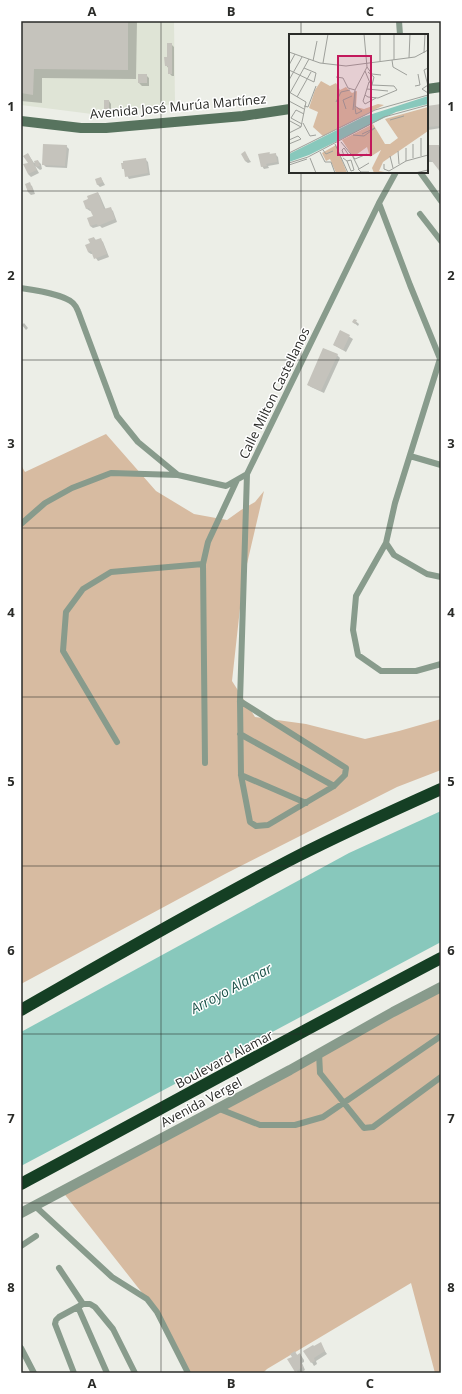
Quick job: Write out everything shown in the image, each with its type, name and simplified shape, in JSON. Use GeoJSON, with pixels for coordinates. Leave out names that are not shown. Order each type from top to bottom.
{"type":"FeatureCollection","features":[{"type":"Feature","properties":{"kind":"highway"},"geometry":{"type":"LineString","coordinates":[[21,1010],[153,934],[296,857],[357,827],[441,790]]}},
{"type":"Feature","properties":{"kind":"highway","name":"Boulevard Alamar"},"geometry":{"type":"LineString","coordinates":[[21,1184],[441,958]]}},
{"type":"Feature","properties":{"kind":"main road"},"geometry":{"type":"LineString","coordinates":[[428,89],[441,87]]}},
{"type":"Feature","properties":{"kind":"main road","name":"Avenida José Murúa Martínez"},"geometry":{"type":"LineString","coordinates":[[21,121],[81,128],[106,128],[243,116],[289,109]]}},
{"type":"Feature","properties":{"kind":"street","name":"Avenida Vergel"},"geometry":{"type":"LineString","coordinates":[[21,1213],[441,987]]}},
{"type":"Feature","properties":{"kind":"lane"},"geometry":{"type":"LineString","coordinates":[[399,21],[400,34]]}},
{"type":"Feature","properties":{"kind":"lane","name":"Calle Milton Castellanos"},"geometry":{"type":"LineString","coordinates":[[21,288],[66,298],[74,303],[118,416],[138,442],[178,475],[226,486],[247,474],[379,203],[395,173]]}},
{"type":"Feature","properties":{"kind":"lane"},"geometry":{"type":"LineString","coordinates":[[421,173],[441,201]]}},
{"type":"Feature","properties":{"kind":"lane"},"geometry":{"type":"LineString","coordinates":[[379,203],[410,285],[441,360],[395,503],[386,543],[356,596],[353,630],[358,656],[381,671],[416,671],[441,664]]}},
{"type":"Feature","properties":{"kind":"lane"},"geometry":{"type":"LineString","coordinates":[[420,214],[441,241]]}},
{"type":"Feature","properties":{"kind":"lane"},"geometry":{"type":"LineString","coordinates":[[410,456],[441,465]]}},
{"type":"Feature","properties":{"kind":"lane"},"geometry":{"type":"LineString","coordinates":[[21,524],[45,503],[72,488],[111,474],[178,475]]}},
{"type":"Feature","properties":{"kind":"lane"},"geometry":{"type":"LineString","coordinates":[[240,701],[346,768],[345,775],[334,786],[268,826],[256,826],[250,822],[241,775],[240,734],[240,701],[247,474]]}},
{"type":"Feature","properties":{"kind":"lane"},"geometry":{"type":"LineString","coordinates":[[205,763],[203,564],[208,542],[236,480]]}},
{"type":"Feature","properties":{"kind":"lane"},"geometry":{"type":"LineString","coordinates":[[386,543],[394,555],[427,574],[441,577]]}},
{"type":"Feature","properties":{"kind":"lane"},"geometry":{"type":"LineString","coordinates":[[117,742],[63,651],[66,612],[83,589],[111,572],[203,564]]}},
{"type":"Feature","properties":{"kind":"lane"},"geometry":{"type":"LineString","coordinates":[[240,734],[334,786]]}},
{"type":"Feature","properties":{"kind":"lane"},"geometry":{"type":"LineString","coordinates":[[241,775],[306,803]]}},
{"type":"Feature","properties":{"kind":"lane"},"geometry":{"type":"LineString","coordinates":[[217,1108],[260,1125],[295,1125],[323,1117],[441,1036]]}},
{"type":"Feature","properties":{"kind":"lane"},"geometry":{"type":"LineString","coordinates":[[319,1053],[320,1073],[364,1128],[373,1127],[441,1077]]}},
{"type":"Feature","properties":{"kind":"lane"},"geometry":{"type":"LineString","coordinates":[[36,1206],[112,1277],[147,1299],[156,1312],[188,1373]]}},
{"type":"Feature","properties":{"kind":"lane"},"geometry":{"type":"LineString","coordinates":[[21,1246],[36,1236]]}},
{"type":"Feature","properties":{"kind":"lane"},"geometry":{"type":"LineString","coordinates":[[59,1268],[81,1305],[107,1373]]}},
{"type":"Feature","properties":{"kind":"lane"},"geometry":{"type":"LineString","coordinates":[[74,1373],[55,1324],[59,1317],[81,1305],[90,1304],[95,1307],[113,1329],[135,1373]]}},
{"type":"Feature","properties":{"kind":"lane"},"geometry":{"type":"LineString","coordinates":[[21,1348],[34,1373]]}},
{"type":"Feature","properties":{"kind":"shaded area"},"geometry":{"type":"Polygon","coordinates":[[[21,21],[174,21],[175,104],[92,114],[21,105],[21,21]]]}},
{"type":"Feature","properties":{"kind":"shaded area"},"geometry":{"type":"Polygon","coordinates":[[[106,434],[156,491],[194,514],[227,520],[255,502],[264,491],[243,581],[232,681],[255,717],[306,724],[365,739],[441,719],[441,770],[397,787],[225,874],[21,984],[21,465],[25,472],[106,434]]]}},
{"type":"Feature","properties":{"kind":"shaded area"},"geometry":{"type":"Polygon","coordinates":[[[441,987],[441,1373],[435,1373],[411,1283],[267,1369],[263,1373],[188,1373],[147,1299],[62,1191],[441,987]]]}},
{"type":"Feature","properties":{"kind":"water","name":"Arroyo Alamar"},"geometry":{"type":"Polygon","coordinates":[[[441,811],[441,942],[21,1166],[21,1032],[349,853],[441,811]]]}},
{"type":"Feature","properties":{"kind":"building"},"geometry":{"type":"Polygon","coordinates":[[[21,21],[128,21],[128,70],[34,69],[33,95],[21,93],[21,21]]]}},
{"type":"Feature","properties":{"kind":"building"},"geometry":{"type":"Polygon","coordinates":[[[167,43],[172,43],[172,74],[168,74],[168,66],[165,66],[164,57],[167,57],[167,43]]]}},
{"type":"Feature","properties":{"kind":"building"},"geometry":{"type":"Polygon","coordinates":[[[138,74],[147,74],[147,83],[138,83],[138,74]]]}},
{"type":"Feature","properties":{"kind":"building"},"geometry":{"type":"Polygon","coordinates":[[[104,100],[109,100],[109,109],[104,109],[104,100]]]}},
{"type":"Feature","properties":{"kind":"building"},"geometry":{"type":"Polygon","coordinates":[[[441,104],[441,126],[428,127],[428,106],[441,104]]]}},
{"type":"Feature","properties":{"kind":"building"},"geometry":{"type":"Polygon","coordinates":[[[43,144],[67,145],[65,166],[42,165],[43,144]]]}},
{"type":"Feature","properties":{"kind":"building"},"geometry":{"type":"Polygon","coordinates":[[[428,145],[439,145],[441,173],[431,160],[428,159],[428,145]]]}},
{"type":"Feature","properties":{"kind":"building"},"geometry":{"type":"Polygon","coordinates":[[[245,151],[249,159],[245,161],[241,154],[245,151]]]}},
{"type":"Feature","properties":{"kind":"building"},"geometry":{"type":"Polygon","coordinates":[[[270,152],[269,154],[276,153],[277,162],[266,164],[267,166],[261,167],[258,154],[270,152]]]}},
{"type":"Feature","properties":{"kind":"building"},"geometry":{"type":"Polygon","coordinates":[[[28,153],[37,170],[28,174],[23,164],[28,163],[23,156],[28,153]]]}},
{"type":"Feature","properties":{"kind":"building"},"geometry":{"type":"Polygon","coordinates":[[[146,158],[148,173],[125,177],[124,169],[122,169],[121,163],[123,163],[123,161],[146,158]]]}},
{"type":"Feature","properties":{"kind":"building"},"geometry":{"type":"Polygon","coordinates":[[[38,160],[40,166],[36,167],[34,161],[38,160]]]}},
{"type":"Feature","properties":{"kind":"building"},"geometry":{"type":"Polygon","coordinates":[[[101,177],[103,182],[97,185],[95,179],[101,177]]]}},
{"type":"Feature","properties":{"kind":"building"},"geometry":{"type":"Polygon","coordinates":[[[30,182],[33,191],[28,192],[25,184],[30,182]]]}},
{"type":"Feature","properties":{"kind":"building"},"geometry":{"type":"Polygon","coordinates":[[[98,192],[104,209],[111,207],[115,219],[98,226],[97,224],[90,226],[87,218],[93,216],[89,208],[86,209],[83,201],[88,199],[87,196],[98,192]]]}},
{"type":"Feature","properties":{"kind":"building"},"geometry":{"type":"Polygon","coordinates":[[[94,237],[95,240],[101,238],[107,254],[94,259],[91,251],[88,252],[85,245],[90,243],[88,239],[94,237]]]}},
{"type":"Feature","properties":{"kind":"building"},"geometry":{"type":"Polygon","coordinates":[[[354,319],[357,320],[355,324],[352,322],[354,319]]]}},
{"type":"Feature","properties":{"kind":"building"},"geometry":{"type":"Polygon","coordinates":[[[340,330],[350,335],[343,350],[333,345],[340,330]]]}},
{"type":"Feature","properties":{"kind":"building"},"geometry":{"type":"Polygon","coordinates":[[[323,348],[338,354],[321,391],[307,385],[323,348]]]}},
{"type":"Feature","properties":{"kind":"building"},"geometry":{"type":"Polygon","coordinates":[[[321,1342],[325,1351],[314,1358],[315,1361],[311,1363],[303,1351],[321,1342]]]}},
{"type":"Feature","properties":{"kind":"building"},"geometry":{"type":"Polygon","coordinates":[[[295,1351],[297,1355],[300,1353],[302,1359],[300,1360],[303,1367],[295,1372],[287,1359],[292,1357],[290,1354],[295,1351]]]}}]}
